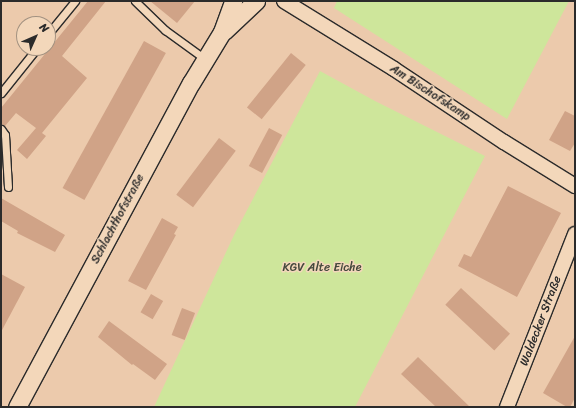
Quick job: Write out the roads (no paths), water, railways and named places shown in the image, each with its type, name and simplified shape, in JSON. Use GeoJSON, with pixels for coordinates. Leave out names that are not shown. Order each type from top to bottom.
{"type":"FeatureCollection","features":[{"type":"Feature","properties":{"kind":"street","name":"Schlachthofstraße"},"geometry":{"type":"LineString","coordinates":[[17,407],[187,90],[222,32],[233,1]]}},
{"type":"Feature","properties":{"kind":"street","name":"Schlachthofstraße"},"geometry":{"type":"LineString","coordinates":[[222,32],[256,1]]}},
{"type":"Feature","properties":{"kind":"street","name":"Am Bischofskamp"},"geometry":{"type":"LineString","coordinates":[[284,1],[394,69],[504,142],[575,186]]}},
{"type":"Feature","properties":{"kind":"street","name":"Waldecker Straße"},"geometry":{"type":"LineString","coordinates":[[507,407],[575,234]]}},
{"type":"Feature","properties":{"kind":"lane"},"geometry":{"type":"LineString","coordinates":[[56,24],[75,1]]}},
{"type":"Feature","properties":{"kind":"lane"},"geometry":{"type":"LineString","coordinates":[[136,1],[165,30],[205,60]]}},
{"type":"Feature","properties":{"kind":"lane"},"geometry":{"type":"LineString","coordinates":[[1,93],[31,56]]}},
{"type":"Feature","properties":{"kind":"lane"},"geometry":{"type":"LineString","coordinates":[[1,129],[5,135],[8,187]]}},
{"type":"Feature","properties":{"kind":"park label","name":"KGV Alte Eiche"},"geometry":{"type":"Point","coordinates":[322,268]}}]}
